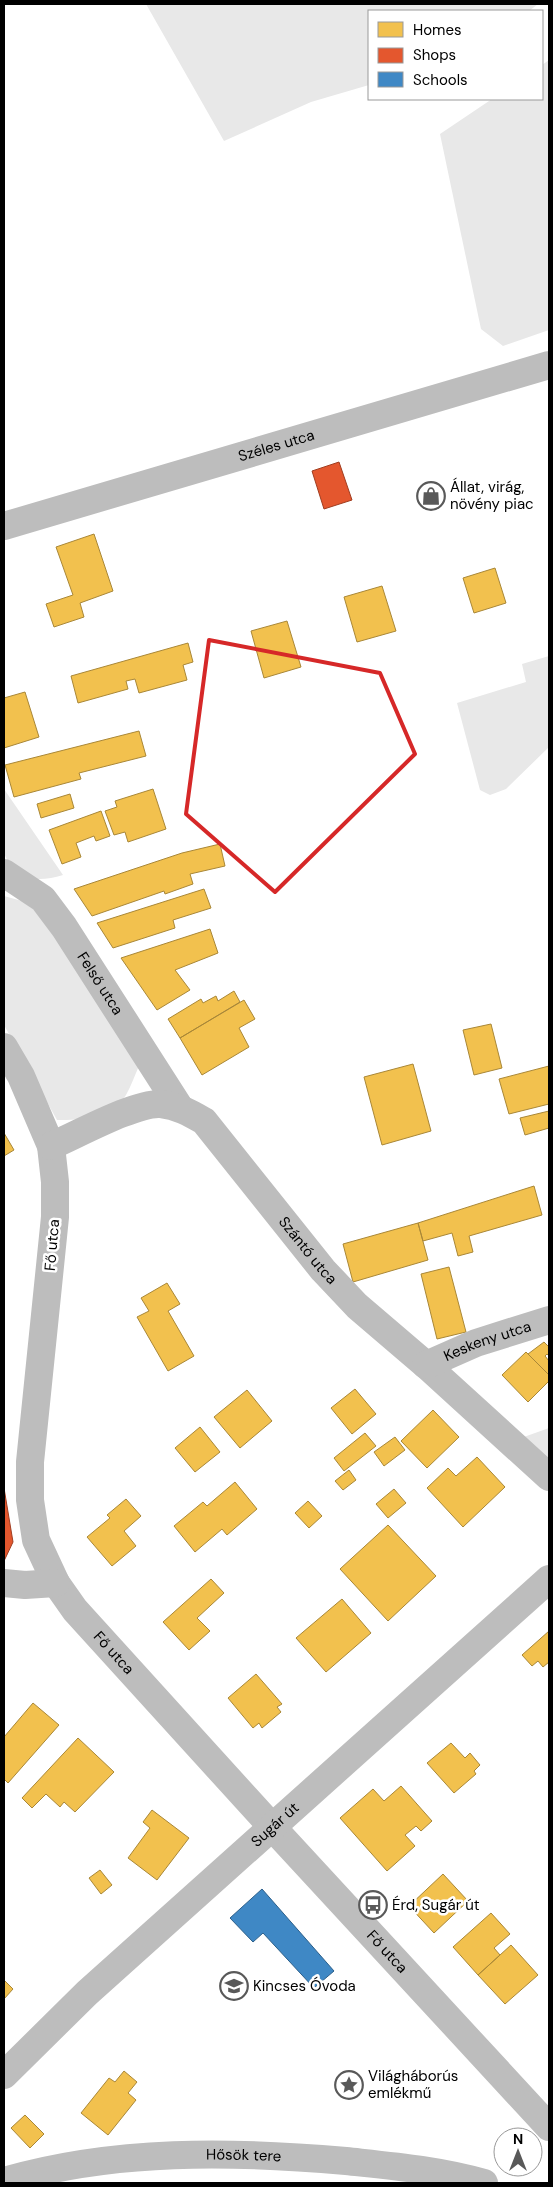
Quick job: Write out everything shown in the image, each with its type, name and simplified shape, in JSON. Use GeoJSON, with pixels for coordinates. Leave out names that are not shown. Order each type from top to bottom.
{"type":"FeatureCollection","features":[{"type":"Feature","properties":{"kind":"street","name":"Széles utca"},"geometry":{"type":"LineString","coordinates":[[4,526],[549,365]]}},
{"type":"Feature","properties":{"kind":"street","name":"Felső utca"},"geometry":{"type":"LineString","coordinates":[[4,874],[43,900],[64,927],[180,1108]]}},
{"type":"Feature","properties":{"kind":"street","name":"Fő utca"},"geometry":{"type":"LineString","coordinates":[[4,1047],[21,1076],[51,1146],[55,1182],[55,1217],[30,1462],[30,1500],[36,1540],[56,1583],[75,1610],[549,2127]]}},
{"type":"Feature","properties":{"kind":"street","name":"Szántó utca"},"geometry":{"type":"LineString","coordinates":[[51,1146],[140,1106],[160,1104],[180,1108],[204,1121],[323,1270],[357,1306],[426,1365],[549,1477]]}},
{"type":"Feature","properties":{"kind":"street","name":"Keskeny utca"},"geometry":{"type":"LineString","coordinates":[[426,1365],[476,1343],[549,1320]]}},
{"type":"Feature","properties":{"kind":"street","name":"Sugár út"},"geometry":{"type":"LineString","coordinates":[[4,2075],[87,1993],[549,1579]]}},
{"type":"Feature","properties":{"kind":"street"},"geometry":{"type":"LineString","coordinates":[[4,1583],[25,1585],[56,1583]]}},
{"type":"Feature","properties":{"kind":"street","name":"Hősök tere"},"geometry":{"type":"LineString","coordinates":[[4,2181],[39,2171],[98,2161],[164,2155],[279,2155],[406,2167],[484,2183]]}},
{"type":"Feature","properties":{"kind":"highlighted area"},"geometry":{"type":"Polygon","coordinates":[[[209,640],[380,673],[415,754],[275,892],[186,814],[209,640]]]}},
{"type":"Feature","properties":{"kind":"shaded area"},"geometry":{"type":"Polygon","coordinates":[[[146,4],[538,4],[530,10],[368,10],[368,85],[311,102],[224,141],[146,4]]]}},
{"type":"Feature","properties":{"kind":"shaded area"},"geometry":{"type":"Polygon","coordinates":[[[549,60],[549,330],[503,346],[481,329],[440,134],[491,100],[543,100],[543,64],[549,60]]]}},
{"type":"Feature","properties":{"kind":"shaded area"},"geometry":{"type":"Polygon","coordinates":[[[549,656],[549,747],[506,789],[490,795],[480,790],[457,703],[526,682],[522,664],[549,656]]]}},
{"type":"Feature","properties":{"kind":"shaded area"},"geometry":{"type":"Polygon","coordinates":[[[4,789],[63,875],[53,878],[36,879],[21,874],[9,862],[4,853],[4,789]]]}},
{"type":"Feature","properties":{"kind":"shaded area"},"geometry":{"type":"Polygon","coordinates":[[[4,896],[22,901],[41,915],[139,1066],[126,1095],[113,1108],[95,1116],[57,1120],[4,1025],[4,896]]]}},
{"type":"Feature","properties":{"kind":"shaded area"},"geometry":{"type":"Polygon","coordinates":[[[549,1428],[549,1463],[521,1438],[549,1428]]]}},
{"type":"Feature","properties":{"kind":"building: Homes"},"geometry":{"type":"Polygon","coordinates":[[[94,534],[113,591],[80,603],[84,617],[54,627],[46,604],[73,595],[56,547],[94,534]]]}},
{"type":"Feature","properties":{"kind":"building: Homes"},"geometry":{"type":"Polygon","coordinates":[[[495,568],[506,603],[474,613],[463,578],[495,568]]]}},
{"type":"Feature","properties":{"kind":"building: Homes"},"geometry":{"type":"Polygon","coordinates":[[[382,586],[396,631],[357,642],[344,597],[382,586]]]}},
{"type":"Feature","properties":{"kind":"building: Homes"},"geometry":{"type":"Polygon","coordinates":[[[287,621],[301,667],[264,678],[251,631],[287,621]]]}},
{"type":"Feature","properties":{"kind":"building: Homes"},"geometry":{"type":"Polygon","coordinates":[[[188,643],[193,662],[183,665],[187,680],[139,693],[135,679],[126,681],[128,689],[78,703],[71,676],[188,643]]]}},
{"type":"Feature","properties":{"kind":"building: Homes"},"geometry":{"type":"Polygon","coordinates":[[[25,692],[39,737],[4,748],[4,698],[25,692]]]}},
{"type":"Feature","properties":{"kind":"building: Homes"},"geometry":{"type":"Polygon","coordinates":[[[139,731],[146,756],[79,773],[81,779],[14,797],[5,765],[139,731]]]}},
{"type":"Feature","properties":{"kind":"building: Homes"},"geometry":{"type":"Polygon","coordinates":[[[153,789],[166,829],[128,842],[125,832],[114,835],[105,811],[117,807],[115,801],[153,789]]]}},
{"type":"Feature","properties":{"kind":"building: Homes"},"geometry":{"type":"Polygon","coordinates":[[[70,794],[74,808],[41,818],[37,804],[70,794]]]}},
{"type":"Feature","properties":{"kind":"building: Homes"},"geometry":{"type":"Polygon","coordinates":[[[101,811],[110,836],[96,841],[94,836],[76,843],[81,857],[62,864],[49,830],[101,811]]]}},
{"type":"Feature","properties":{"kind":"building: Homes"},"geometry":{"type":"Polygon","coordinates":[[[220,844],[225,866],[190,874],[193,884],[165,894],[164,891],[92,916],[74,889],[182,853],[220,844]]]}},
{"type":"Feature","properties":{"kind":"building: Homes"},"geometry":{"type":"Polygon","coordinates":[[[204,889],[211,908],[173,920],[175,928],[113,948],[97,923],[204,889]]]}},
{"type":"Feature","properties":{"kind":"building: Homes"},"geometry":{"type":"Polygon","coordinates":[[[210,929],[218,953],[175,970],[190,990],[157,1010],[121,958],[210,929]]]}},
{"type":"Feature","properties":{"kind":"building: Homes"},"geometry":{"type":"Polygon","coordinates":[[[234,991],[240,1002],[180,1038],[168,1019],[201,999],[203,1003],[216,996],[218,1001],[234,991]]]}},
{"type":"Feature","properties":{"kind":"building: Homes"},"geometry":{"type":"Polygon","coordinates":[[[244,1000],[255,1019],[239,1028],[249,1047],[202,1075],[180,1038],[244,1000]]]}},
{"type":"Feature","properties":{"kind":"building: Homes"},"geometry":{"type":"Polygon","coordinates":[[[491,1024],[502,1068],[474,1075],[463,1030],[491,1024]]]}},
{"type":"Feature","properties":{"kind":"building: Homes"},"geometry":{"type":"Polygon","coordinates":[[[413,1064],[431,1131],[382,1145],[364,1077],[413,1064]]]}},
{"type":"Feature","properties":{"kind":"building: Homes"},"geometry":{"type":"Polygon","coordinates":[[[549,1066],[549,1104],[509,1114],[499,1079],[549,1066]]]}},
{"type":"Feature","properties":{"kind":"building: Homes"},"geometry":{"type":"Polygon","coordinates":[[[549,1111],[549,1128],[525,1135],[520,1118],[549,1111]]]}},
{"type":"Feature","properties":{"kind":"building: Homes"},"geometry":{"type":"Polygon","coordinates":[[[4,1133],[14,1150],[4,1156],[4,1133]]]}},
{"type":"Feature","properties":{"kind":"building: Homes"},"geometry":{"type":"Polygon","coordinates":[[[534,1186],[542,1215],[469,1236],[473,1252],[458,1256],[452,1233],[423,1241],[418,1223],[534,1186]]]}},
{"type":"Feature","properties":{"kind":"building: Homes"},"geometry":{"type":"Polygon","coordinates":[[[418,1223],[428,1260],[353,1282],[343,1244],[418,1223]]]}},
{"type":"Feature","properties":{"kind":"building: Homes"},"geometry":{"type":"Polygon","coordinates":[[[449,1267],[466,1332],[437,1339],[421,1274],[449,1267]]]}},
{"type":"Feature","properties":{"kind":"building: Homes"},"geometry":{"type":"Polygon","coordinates":[[[167,1283],[180,1304],[168,1311],[194,1356],[168,1371],[137,1317],[149,1311],[141,1298],[167,1283]]]}},
{"type":"Feature","properties":{"kind":"building: Homes"},"geometry":{"type":"Polygon","coordinates":[[[544,1342],[549,1347],[549,1356],[547,1354],[545,1356],[549,1361],[549,1375],[528,1354],[544,1342]]]}},
{"type":"Feature","properties":{"kind":"building: Homes"},"geometry":{"type":"Polygon","coordinates":[[[526,1352],[549,1375],[549,1381],[528,1402],[502,1375],[526,1352]]]}},
{"type":"Feature","properties":{"kind":"building: Homes"},"geometry":{"type":"Polygon","coordinates":[[[355,1389],[376,1414],[352,1434],[331,1408],[355,1389]]]}},
{"type":"Feature","properties":{"kind":"building: Homes"},"geometry":{"type":"Polygon","coordinates":[[[247,1390],[272,1421],[240,1448],[214,1417],[247,1390]]]}},
{"type":"Feature","properties":{"kind":"building: Homes"},"geometry":{"type":"Polygon","coordinates":[[[433,1410],[459,1437],[427,1468],[401,1441],[433,1410]]]}},
{"type":"Feature","properties":{"kind":"building: Homes"},"geometry":{"type":"Polygon","coordinates":[[[200,1427],[220,1452],[195,1472],[175,1448],[200,1427]]]}},
{"type":"Feature","properties":{"kind":"building: Homes"},"geometry":{"type":"Polygon","coordinates":[[[365,1433],[376,1446],[344,1471],[334,1458],[365,1433]]]}},
{"type":"Feature","properties":{"kind":"building: Homes"},"geometry":{"type":"Polygon","coordinates":[[[395,1437],[405,1450],[384,1466],[374,1452],[395,1437]]]}},
{"type":"Feature","properties":{"kind":"building: Homes"},"geometry":{"type":"Polygon","coordinates":[[[477,1457],[505,1487],[463,1527],[427,1488],[448,1468],[456,1476],[477,1457]]]}},
{"type":"Feature","properties":{"kind":"building: Homes"},"geometry":{"type":"Polygon","coordinates":[[[349,1470],[356,1480],[343,1490],[335,1481],[349,1470]]]}},
{"type":"Feature","properties":{"kind":"building: Homes"},"geometry":{"type":"Polygon","coordinates":[[[235,1482],[257,1509],[227,1535],[222,1529],[195,1552],[174,1526],[203,1502],[207,1506],[235,1482]]]}},
{"type":"Feature","properties":{"kind":"building: Homes"},"geometry":{"type":"Polygon","coordinates":[[[394,1489],[406,1503],[388,1518],[376,1504],[394,1489]]]}},
{"type":"Feature","properties":{"kind":"building: Homes"},"geometry":{"type":"Polygon","coordinates":[[[126,1499],[141,1516],[124,1531],[136,1546],[112,1566],[87,1537],[110,1518],[107,1515],[126,1499]]]}},
{"type":"Feature","properties":{"kind":"building: Homes"},"geometry":{"type":"Polygon","coordinates":[[[308,1501],[322,1516],[309,1528],[295,1513],[308,1501]]]}},
{"type":"Feature","properties":{"kind":"building: Homes"},"geometry":{"type":"Polygon","coordinates":[[[388,1525],[436,1576],[388,1621],[340,1569],[388,1525]]]}},
{"type":"Feature","properties":{"kind":"building: Homes"},"geometry":{"type":"Polygon","coordinates":[[[211,1579],[224,1593],[197,1618],[210,1631],[189,1650],[163,1622],[211,1579]]]}},
{"type":"Feature","properties":{"kind":"building: Homes"},"geometry":{"type":"Polygon","coordinates":[[[342,1599],[371,1633],[326,1672],[296,1638],[342,1599]]]}},
{"type":"Feature","properties":{"kind":"building: Homes"},"geometry":{"type":"Polygon","coordinates":[[[549,1631],[549,1662],[543,1667],[538,1661],[532,1666],[522,1655],[549,1631]]]}},
{"type":"Feature","properties":{"kind":"building: Homes"},"geometry":{"type":"Polygon","coordinates":[[[256,1674],[282,1704],[277,1707],[281,1712],[262,1728],[259,1723],[253,1728],[228,1698],[256,1674]]]}},
{"type":"Feature","properties":{"kind":"building: Homes"},"geometry":{"type":"Polygon","coordinates":[[[33,1703],[59,1725],[8,1783],[4,1779],[4,1737],[33,1703]]]}},
{"type":"Feature","properties":{"kind":"building: Homes"},"geometry":{"type":"Polygon","coordinates":[[[78,1738],[114,1772],[75,1812],[64,1802],[60,1807],[46,1794],[32,1808],[22,1798],[78,1738]]]}},
{"type":"Feature","properties":{"kind":"building: Homes"},"geometry":{"type":"Polygon","coordinates":[[[451,1743],[465,1758],[470,1753],[480,1765],[474,1771],[476,1774],[454,1793],[427,1763],[451,1743]]]}},
{"type":"Feature","properties":{"kind":"building: Homes"},"geometry":{"type":"Polygon","coordinates":[[[401,1786],[432,1821],[421,1831],[416,1826],[405,1835],[415,1846],[387,1871],[340,1818],[373,1789],[384,1801],[401,1786]]]}},
{"type":"Feature","properties":{"kind":"building: Homes"},"geometry":{"type":"Polygon","coordinates":[[[152,1810],[189,1838],[157,1880],[128,1858],[150,1828],[143,1822],[152,1810]]]}},
{"type":"Feature","properties":{"kind":"building: Homes"},"geometry":{"type":"Polygon","coordinates":[[[100,1870],[112,1885],[101,1894],[89,1878],[100,1870]]]}},
{"type":"Feature","properties":{"kind":"building: Homes"},"geometry":{"type":"Polygon","coordinates":[[[443,1874],[468,1901],[434,1933],[409,1906],[443,1874]]]}},
{"type":"Feature","properties":{"kind":"building: Homes"},"geometry":{"type":"Polygon","coordinates":[[[491,1913],[510,1934],[494,1948],[500,1955],[478,1975],[453,1947],[491,1913]]]}},
{"type":"Feature","properties":{"kind":"building: Homes"},"geometry":{"type":"Polygon","coordinates":[[[511,1945],[538,1975],[505,2004],[478,1975],[511,1945]]]}},
{"type":"Feature","properties":{"kind":"building: Homes"},"geometry":{"type":"Polygon","coordinates":[[[4,1980],[13,1989],[4,1999],[4,1980]]]}},
{"type":"Feature","properties":{"kind":"building: Homes"},"geometry":{"type":"Polygon","coordinates":[[[124,2071],[137,2082],[128,2093],[136,2100],[108,2135],[81,2113],[109,2078],[115,2082],[124,2071]]]}},
{"type":"Feature","properties":{"kind":"building: Homes"},"geometry":{"type":"Polygon","coordinates":[[[25,2115],[44,2134],[30,2148],[11,2128],[25,2115]]]}},
{"type":"Feature","properties":{"kind":"building: Shops"},"geometry":{"type":"Polygon","coordinates":[[[339,462],[352,500],[324,509],[312,471],[339,462]]]}},
{"type":"Feature","properties":{"kind":"building: Shops"},"geometry":{"type":"Polygon","coordinates":[[[4,1488],[13,1542],[4,1561],[4,1488]]]}},
{"type":"Feature","properties":{"kind":"building: Schools"},"geometry":{"type":"Polygon","coordinates":[[[262,1889],[334,1971],[314,1988],[263,1933],[253,1942],[230,1918],[262,1889]]]}},
{"type":"Feature","properties":{"kind":"place","name":"Állat, virág, növény piac"},"geometry":{"type":"Point","coordinates":[431,496]}},
{"type":"Feature","properties":{"kind":"place","name":"Érd, Sugár út"},"geometry":{"type":"Point","coordinates":[373,1905]}},
{"type":"Feature","properties":{"kind":"place","name":"Kincses Óvoda"},"geometry":{"type":"Point","coordinates":[234,1986]}},
{"type":"Feature","properties":{"kind":"place","name":"Világháborús emlékmű"},"geometry":{"type":"Point","coordinates":[349,2085]}}]}
